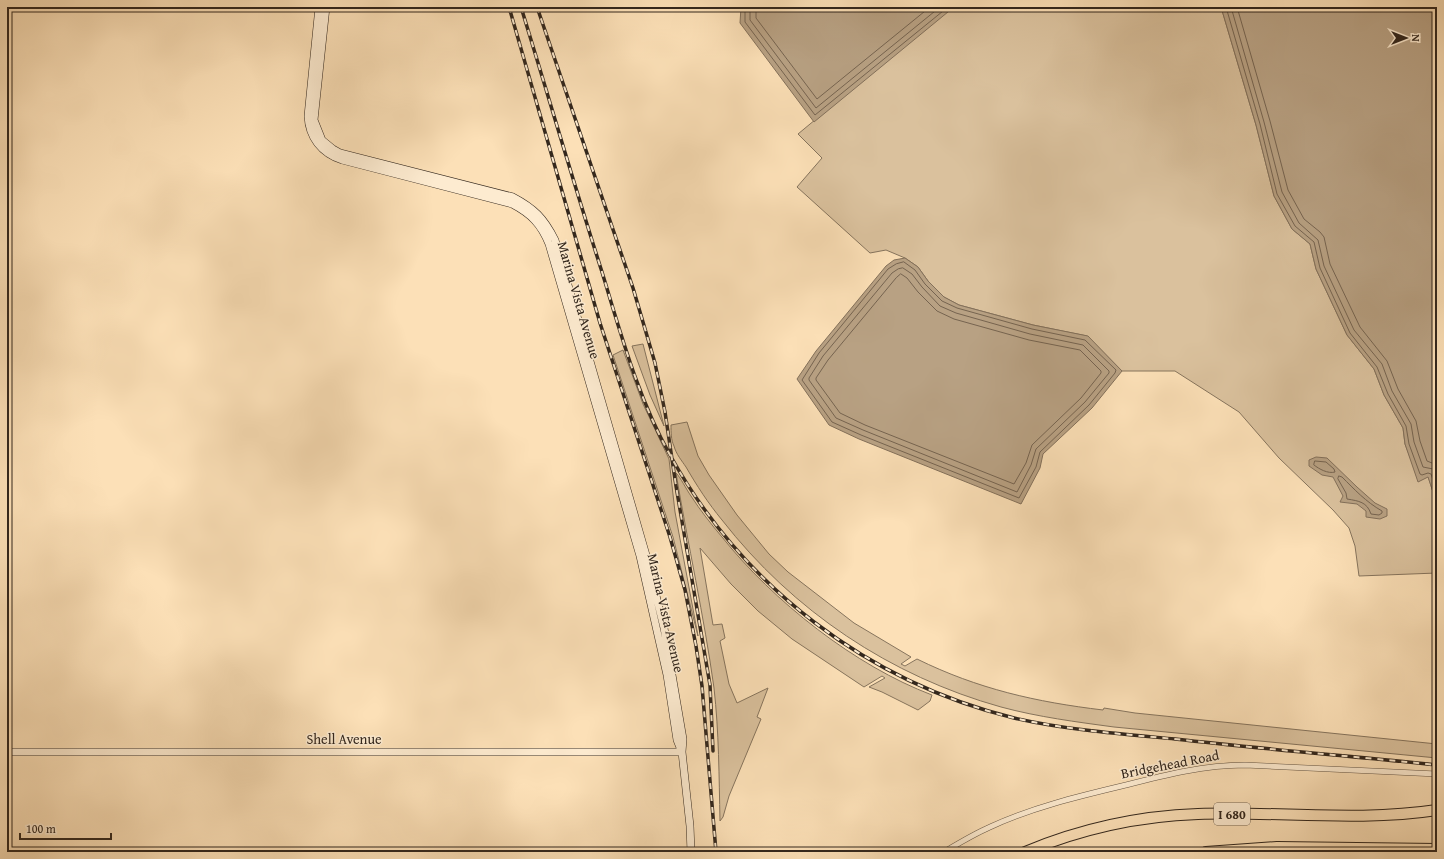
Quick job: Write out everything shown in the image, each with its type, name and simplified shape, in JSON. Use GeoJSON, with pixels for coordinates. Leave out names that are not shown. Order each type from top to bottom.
{"type":"FeatureCollection","features":[{"type":"Feature","properties":{"kind":"highway","name":"I 680"},"geometry":{"type":"LineString","coordinates":[[1025,852],[1056,840],[1094,829],[1159,817],[1212,814],[1385,816],[1437,810]]}},
{"type":"Feature","properties":{"kind":"highway"},"geometry":{"type":"LineString","coordinates":[[1206,852],[1263,848],[1342,847],[1437,849]]}},
{"type":"Feature","properties":{"kind":"main road","name":"Marina Vista Avenue"},"geometry":{"type":"LineString","coordinates":[[319,7],[308,123],[312,136],[320,147],[330,155],[342,160],[512,204],[532,216],[545,233],[550,244],[640,556],[664,660],[677,740],[682,752]]}},
{"type":"Feature","properties":{"kind":"main road","name":"Marina Vista Avenue"},"geometry":{"type":"LineString","coordinates":[[326,7],[314,120],[322,140],[326,144],[340,153],[513,198],[533,209],[550,229],[557,248],[635,515],[664,628],[683,739],[682,752],[690,826],[691,852]]}},
{"type":"Feature","properties":{"kind":"main road","name":"Shell Avenue"},"geometry":{"type":"LineString","coordinates":[[7,752],[682,752]]}},
{"type":"Feature","properties":{"kind":"street","name":"Bridgehead Road"},"geometry":{"type":"LineString","coordinates":[[944,852],[990,827],[1048,806],[1137,782],[1201,768],[1238,765],[1437,774]]}},
{"type":"Feature","properties":{"kind":"shaded area"},"geometry":{"type":"Polygon","coordinates":[[[951,7],[1221,7],[1256,125],[1274,196],[1292,229],[1310,244],[1316,269],[1347,335],[1374,369],[1384,395],[1403,428],[1405,444],[1419,481],[1428,476],[1433,492],[1437,497],[1437,573],[1359,576],[1355,546],[1349,528],[1333,510],[1279,458],[1239,412],[1175,371],[1122,371],[1087,336],[1033,325],[959,305],[944,297],[928,281],[918,267],[905,258],[886,250],[870,253],[797,187],[822,158],[798,134],[951,7]]]}},
{"type":"Feature","properties":{"kind":"shaded area"},"geometry":{"type":"Polygon","coordinates":[[[643,344],[664,426],[650,395],[632,346],[643,344]]]}},
{"type":"Feature","properties":{"kind":"shaded area"},"geometry":{"type":"Polygon","coordinates":[[[623,350],[643,404],[669,459],[675,512],[698,636],[673,537],[613,355],[623,350]]]}},
{"type":"Feature","properties":{"kind":"shaded area"},"geometry":{"type":"Polygon","coordinates":[[[687,422],[698,456],[709,475],[737,515],[769,554],[788,572],[854,623],[911,657],[901,664],[905,666],[917,659],[962,678],[1008,693],[1078,707],[1103,710],[1104,708],[1135,713],[1437,744],[1437,758],[1114,727],[1072,721],[1029,714],[1001,707],[960,694],[921,678],[846,636],[812,611],[780,583],[750,553],[712,507],[676,452],[672,439],[671,425],[687,422]]]}},
{"type":"Feature","properties":{"kind":"shaded area"},"geometry":{"type":"Polygon","coordinates":[[[676,473],[698,506],[722,537],[766,585],[791,607],[817,629],[845,649],[903,683],[932,695],[930,701],[918,710],[869,687],[885,678],[882,676],[864,687],[792,639],[758,611],[731,584],[700,548],[713,625],[722,624],[725,638],[720,641],[729,684],[737,703],[768,688],[757,717],[761,719],[729,796],[723,817],[720,821],[718,738],[714,688],[706,634],[676,473]]]}},
{"type":"Feature","properties":{"kind":"water"},"geometry":{"type":"Polygon","coordinates":[[[741,7],[954,7],[814,122],[740,23],[741,7]]]}},
{"type":"Feature","properties":{"kind":"water"},"geometry":{"type":"Polygon","coordinates":[[[1221,7],[1437,7],[1437,497],[1433,492],[1428,477],[1418,482],[1405,444],[1403,428],[1384,395],[1374,369],[1347,335],[1316,269],[1310,244],[1292,229],[1274,196],[1256,125],[1221,7]]]}},
{"type":"Feature","properties":{"kind":"water"},"geometry":{"type":"Polygon","coordinates":[[[905,258],[918,267],[928,281],[944,297],[959,305],[1033,325],[1088,336],[1122,371],[1092,408],[1043,454],[1040,468],[1021,504],[859,439],[829,425],[797,379],[816,351],[886,266],[894,260],[905,258]]]}},
{"type":"Feature","properties":{"kind":"water"},"geometry":{"type":"Polygon","coordinates":[[[1316,457],[1327,458],[1375,503],[1387,509],[1387,516],[1380,519],[1366,517],[1366,511],[1357,504],[1340,502],[1343,496],[1333,477],[1322,475],[1309,466],[1309,460],[1316,457]]]}},
{"type":"Feature","properties":{"kind":"railway"},"geometry":{"type":"LineString","coordinates":[[509,7],[600,323],[670,537],[685,590],[702,686],[716,852]]}},
{"type":"Feature","properties":{"kind":"railway"},"geometry":{"type":"LineString","coordinates":[[521,7],[623,342],[639,388],[670,455],[700,503],[734,547],[772,587],[815,622],[860,654],[909,680],[960,702],[1014,718],[1054,726],[1094,731],[1437,765]]}},
{"type":"Feature","properties":{"kind":"railway"},"geometry":{"type":"LineString","coordinates":[[537,7],[633,288],[655,363],[665,412],[710,685],[713,751]]}}]}
